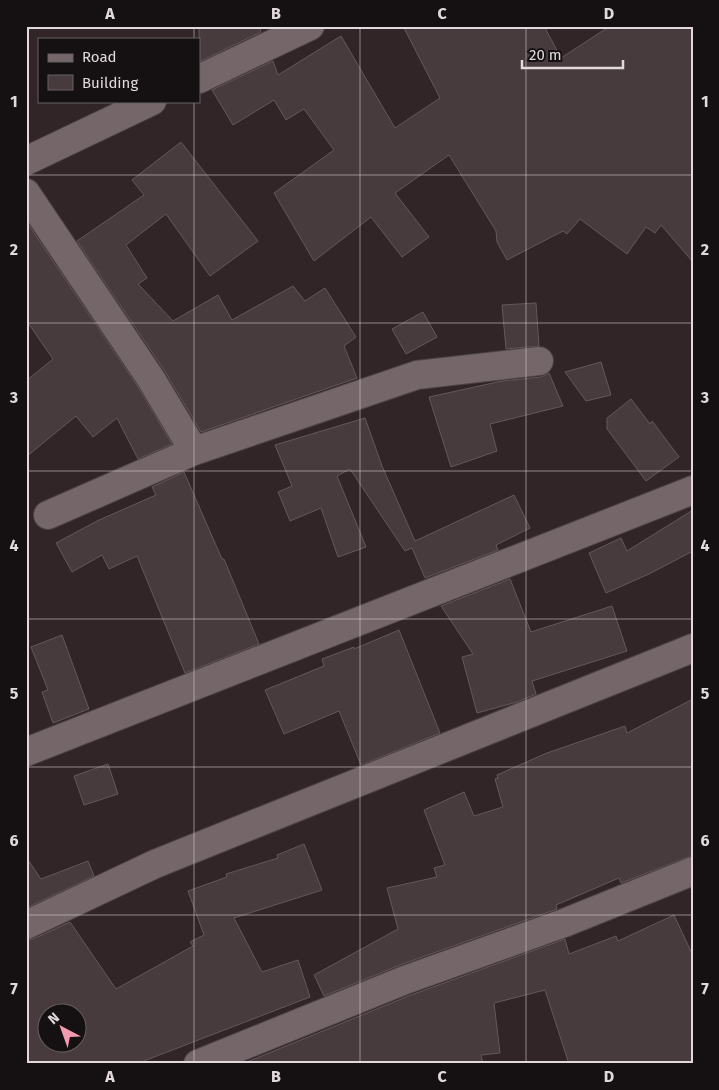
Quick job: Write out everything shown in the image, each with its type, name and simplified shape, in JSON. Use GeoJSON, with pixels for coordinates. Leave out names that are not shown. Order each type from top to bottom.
{"type":"FeatureCollection","features":[{"type":"Feature","properties":{"kind":"street"},"geometry":{"type":"LineString","coordinates":[[200,79],[303,28]]}},
{"type":"Feature","properties":{"kind":"street"},"geometry":{"type":"LineString","coordinates":[[26,161],[150,102]]}},
{"type":"Feature","properties":{"kind":"street"},"geometry":{"type":"LineString","coordinates":[[26,193],[151,379],[194,451]]}},
{"type":"Feature","properties":{"kind":"street"},"geometry":{"type":"LineString","coordinates":[[48,515],[194,451],[417,375],[539,361]]}},
{"type":"Feature","properties":{"kind":"street"},"geometry":{"type":"LineString","coordinates":[[26,752],[693,490]]}},
{"type":"Feature","properties":{"kind":"street"},"geometry":{"type":"LineString","coordinates":[[26,925],[155,864],[693,648]]}},
{"type":"Feature","properties":{"kind":"street"},"geometry":{"type":"LineString","coordinates":[[198,1064],[405,980],[564,923],[693,871]]}},
{"type":"Feature","properties":{"kind":"building"},"geometry":{"type":"Polygon","coordinates":[[[199,26],[259,26],[261,32],[200,62],[199,26]]]}},
{"type":"Feature","properties":{"kind":"building"},"geometry":{"type":"Polygon","coordinates":[[[403,26],[544,26],[561,58],[610,26],[693,26],[693,262],[661,225],[655,233],[646,227],[627,254],[580,219],[567,234],[563,231],[507,260],[497,242],[496,231],[449,155],[395,193],[429,237],[402,257],[371,217],[314,261],[274,193],[334,150],[304,109],[286,120],[274,100],[233,125],[212,90],[273,61],[278,75],[341,36],[395,128],[440,98],[403,26]]]}},
{"type":"Feature","properties":{"kind":"building"},"geometry":{"type":"Polygon","coordinates":[[[181,142],[258,241],[210,276],[166,214],[126,245],[147,278],[138,284],[173,321],[218,295],[232,320],[293,286],[305,301],[325,288],[356,337],[344,346],[357,378],[201,432],[164,370],[77,241],[144,195],[132,180],[181,142]]]}},
{"type":"Feature","properties":{"kind":"building"},"geometry":{"type":"Polygon","coordinates":[[[26,221],[138,387],[172,444],[138,459],[117,418],[93,437],[76,416],[26,457],[26,381],[53,359],[26,320],[26,221]]]}},
{"type":"Feature","properties":{"kind":"building"},"geometry":{"type":"Polygon","coordinates":[[[536,303],[539,346],[506,349],[502,305],[536,303]]]}},
{"type":"Feature","properties":{"kind":"building"},"geometry":{"type":"Polygon","coordinates":[[[423,312],[437,337],[406,354],[392,329],[423,312]]]}},
{"type":"Feature","properties":{"kind":"building"},"geometry":{"type":"Polygon","coordinates":[[[601,362],[611,395],[586,401],[565,372],[601,362]]]}},
{"type":"Feature","properties":{"kind":"building"},"geometry":{"type":"Polygon","coordinates":[[[549,373],[563,406],[490,424],[497,451],[451,467],[429,397],[502,381],[541,377],[549,373]]]}},
{"type":"Feature","properties":{"kind":"building"},"geometry":{"type":"Polygon","coordinates":[[[631,399],[650,424],[652,421],[679,457],[646,481],[607,429],[607,418],[631,399]]]}},
{"type":"Feature","properties":{"kind":"building"},"geometry":{"type":"Polygon","coordinates":[[[365,418],[382,466],[415,541],[514,495],[530,528],[496,545],[498,550],[425,578],[412,548],[405,551],[350,469],[337,476],[366,547],[338,557],[321,508],[290,521],[278,492],[292,486],[275,445],[365,418]]]}},
{"type":"Feature","properties":{"kind":"building"},"geometry":{"type":"Polygon","coordinates":[[[184,472],[222,559],[224,559],[259,644],[185,673],[137,556],[109,569],[102,555],[72,572],[56,543],[97,521],[156,495],[152,487],[184,472]]]}},
{"type":"Feature","properties":{"kind":"building"},"geometry":{"type":"Polygon","coordinates":[[[693,510],[693,551],[649,574],[606,593],[589,553],[621,538],[627,551],[693,510]]]}},
{"type":"Feature","properties":{"kind":"building"},"geometry":{"type":"Polygon","coordinates":[[[510,579],[531,632],[612,606],[627,651],[532,681],[536,694],[517,702],[477,713],[462,657],[473,654],[441,606],[510,579]]]}},
{"type":"Feature","properties":{"kind":"building"},"geometry":{"type":"Polygon","coordinates":[[[399,630],[440,733],[361,765],[339,711],[284,734],[265,690],[324,666],[322,659],[354,647],[354,649],[399,630]]]}},
{"type":"Feature","properties":{"kind":"building"},"geometry":{"type":"Polygon","coordinates":[[[62,635],[89,709],[53,723],[42,692],[48,690],[31,647],[62,635]]]}},
{"type":"Feature","properties":{"kind":"building"},"geometry":{"type":"Polygon","coordinates":[[[693,699],[693,855],[621,883],[619,878],[556,905],[557,909],[400,965],[324,996],[314,975],[398,929],[387,888],[437,877],[434,868],[445,865],[424,810],[464,792],[474,816],[503,807],[495,779],[498,778],[497,775],[547,753],[625,726],[627,733],[693,699]]]}},
{"type":"Feature","properties":{"kind":"building"},"geometry":{"type":"Polygon","coordinates":[[[108,764],[118,794],[84,805],[74,776],[108,764]]]}},
{"type":"Feature","properties":{"kind":"building"},"geometry":{"type":"Polygon","coordinates":[[[304,844],[322,890],[234,918],[262,972],[298,960],[310,997],[136,1064],[26,1064],[26,940],[33,939],[70,922],[116,989],[193,946],[190,942],[204,935],[188,891],[227,877],[226,874],[278,858],[277,855],[304,844]]]}},
{"type":"Feature","properties":{"kind":"building"},"geometry":{"type":"Polygon","coordinates":[[[26,857],[41,879],[88,861],[94,876],[26,908],[26,857]]]}},
{"type":"Feature","properties":{"kind":"building"},"geometry":{"type":"Polygon","coordinates":[[[674,915],[693,956],[693,1064],[569,1064],[545,990],[494,1003],[500,1053],[481,1055],[483,1064],[242,1064],[411,995],[565,939],[569,954],[616,936],[618,941],[674,915]]]}}]}
